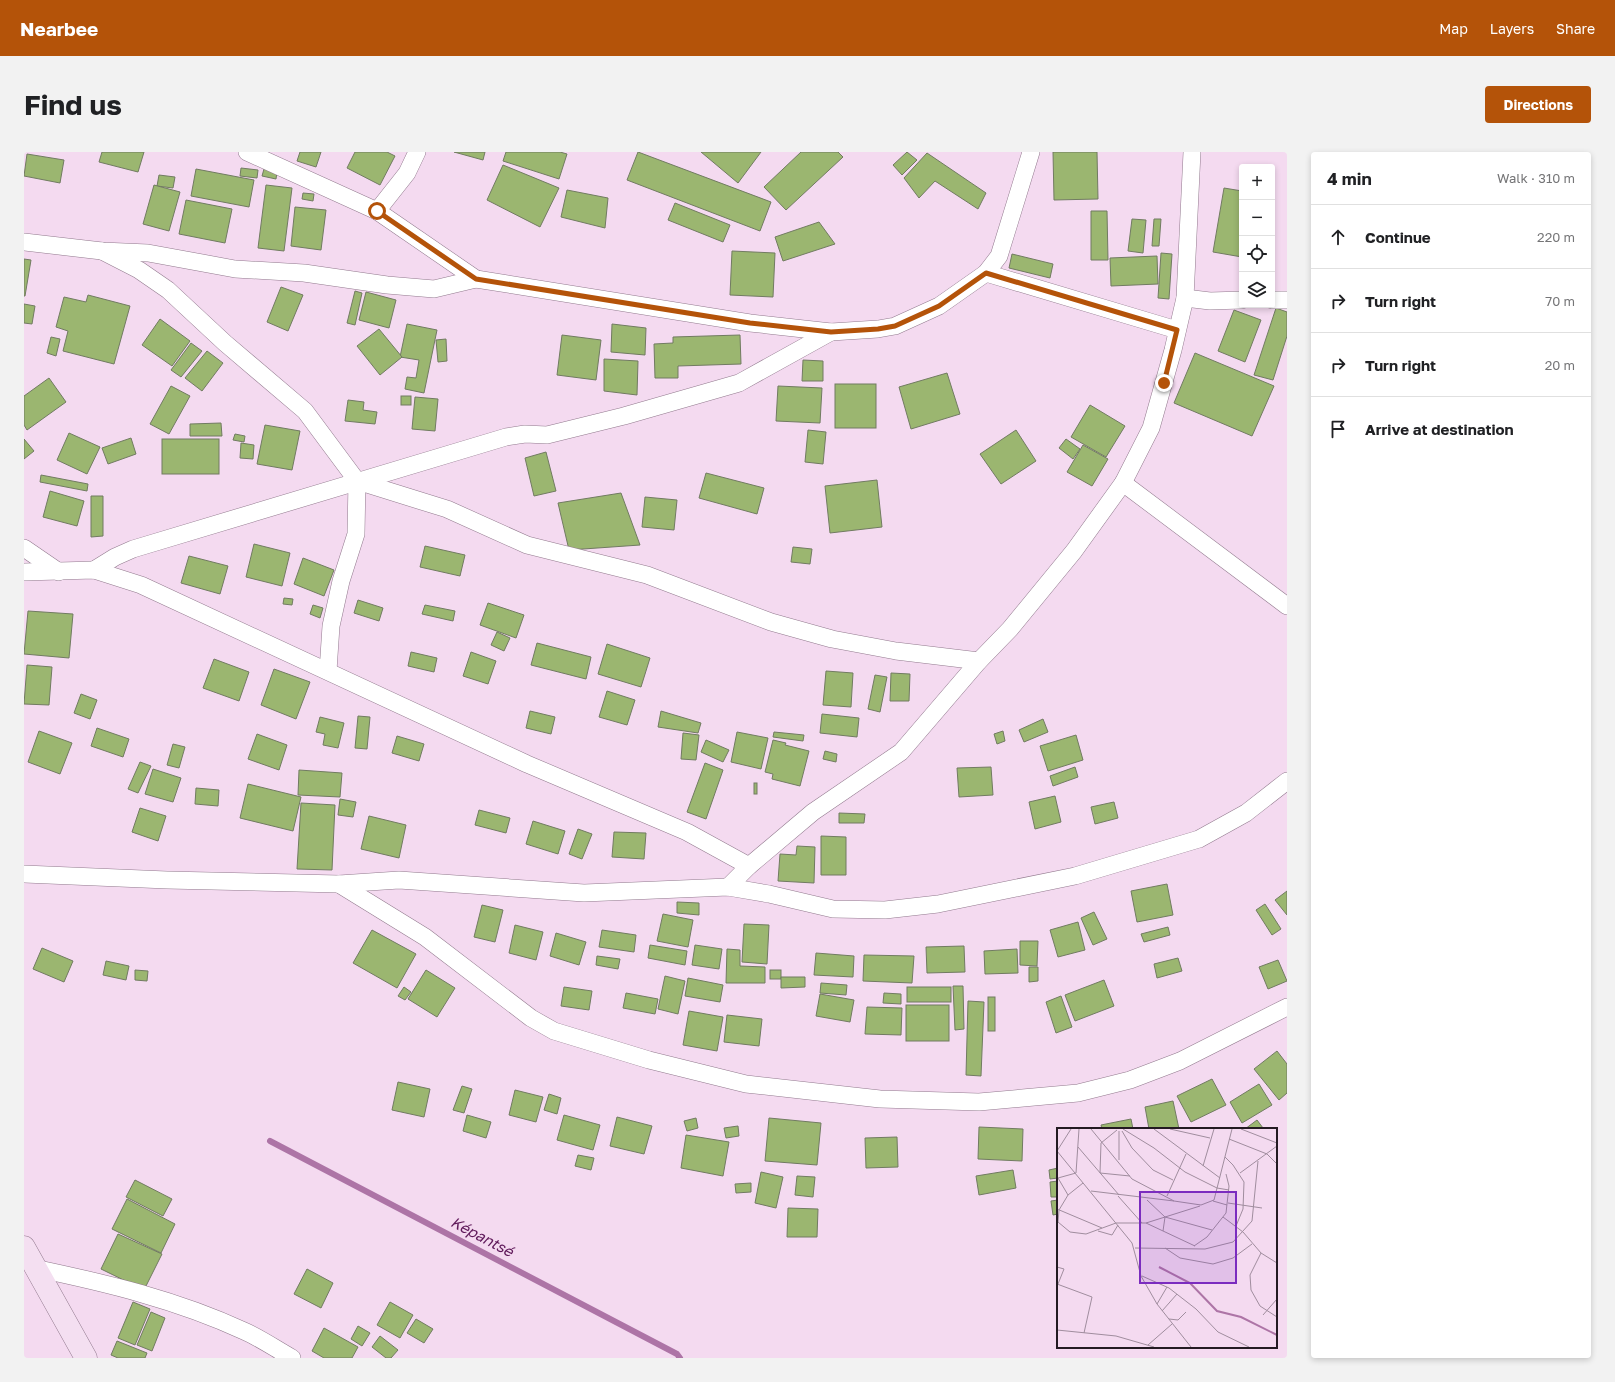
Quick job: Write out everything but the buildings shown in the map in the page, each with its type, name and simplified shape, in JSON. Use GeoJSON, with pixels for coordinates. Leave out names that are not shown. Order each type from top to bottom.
{"type":"FeatureCollection","features":[{"type":"Feature","properties":{"kind":"main road"},"geometry":{"type":"LineString","coordinates":[[24,1247],[34,1268],[86,1358]]}},
{"type":"Feature","properties":{"kind":"street"},"geometry":{"type":"LineString","coordinates":[[247,152],[377,211],[476,279]]}},
{"type":"Feature","properties":{"kind":"street"},"geometry":{"type":"LineString","coordinates":[[377,211],[407,173],[416,152]]}},
{"type":"Feature","properties":{"kind":"street"},"geometry":{"type":"LineString","coordinates":[[24,242],[102,251],[148,253],[235,269],[304,273],[387,285],[434,289],[476,279],[750,323],[831,332],[878,329],[895,326],[939,306],[986,273],[999,256],[1031,152]]}},
{"type":"Feature","properties":{"kind":"street"},"geometry":{"type":"LineString","coordinates":[[728,887],[749,866],[813,812],[901,752],[979,661],[1010,629],[1074,551],[1123,484],[1151,428],[1185,298],[1192,152]]}},
{"type":"Feature","properties":{"kind":"street"},"geometry":{"type":"LineString","coordinates":[[102,251],[139,270],[168,290],[225,343],[305,411],[357,481],[447,510],[527,545],[647,575],[779,624],[832,639],[896,651],[979,661]]}},
{"type":"Feature","properties":{"kind":"street"},"geometry":{"type":"LineString","coordinates":[[986,273],[1177,330]]}},
{"type":"Feature","properties":{"kind":"street"},"geometry":{"type":"LineString","coordinates":[[1185,298],[1210,301],[1239,300]]}},
{"type":"Feature","properties":{"kind":"street"},"geometry":{"type":"LineString","coordinates":[[1275,300],[1287,300]]}},
{"type":"Feature","properties":{"kind":"street"},"geometry":{"type":"LineString","coordinates":[[94,570],[133,549],[506,437],[525,434],[547,435],[624,416],[739,383],[831,332]]}},
{"type":"Feature","properties":{"kind":"street"},"geometry":{"type":"LineString","coordinates":[[328,671],[331,626],[341,581],[356,534],[357,481]]}},
{"type":"Feature","properties":{"kind":"street"},"geometry":{"type":"LineString","coordinates":[[1123,484],[1287,606]]}},
{"type":"Feature","properties":{"kind":"street"},"geometry":{"type":"LineString","coordinates":[[24,548],[59,572]]}},
{"type":"Feature","properties":{"kind":"street"},"geometry":{"type":"LineString","coordinates":[[24,572],[94,570],[141,585],[527,764],[687,832],[749,866]]}},
{"type":"Feature","properties":{"kind":"street"},"geometry":{"type":"LineString","coordinates":[[24,874],[167,880],[339,884],[399,880],[584,893],[728,887],[769,894],[834,909],[885,910],[938,904],[1075,876],[1199,839],[1246,813],[1287,781]]}},
{"type":"Feature","properties":{"kind":"street"},"geometry":{"type":"LineString","coordinates":[[339,884],[425,937],[530,1018],[554,1031],[649,1060],[746,1084],[880,1099],[979,1102],[1078,1093],[1130,1080],[1180,1062],[1287,1007]]}},
{"type":"Feature","properties":{"kind":"street"},"geometry":{"type":"LineString","coordinates":[[34,1268],[113,1285],[188,1308],[245,1331],[292,1358]]}},
{"type":"Feature","properties":{"kind":"waterway","name":"Képantsé"},"geometry":{"type":"LineString","coordinates":[[270,1141],[677,1354],[680,1358]]}},
{"type":"Feature","properties":{"kind":"route"},"geometry":{"type":"LineString","coordinates":[[377,211],[476,279],[750,323],[831,332],[878,329],[895,326],[912,320],[939,306],[986,273],[1177,330],[1164,383]]}}]}
